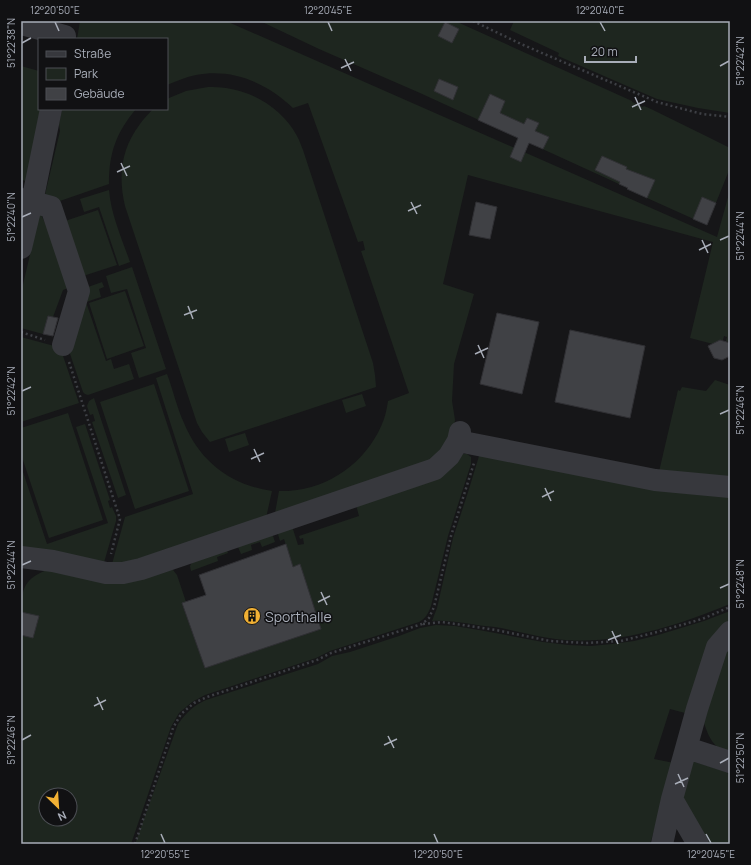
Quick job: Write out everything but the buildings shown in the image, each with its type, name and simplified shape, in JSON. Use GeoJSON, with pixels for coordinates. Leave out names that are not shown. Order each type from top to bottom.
{"type":"FeatureCollection","features":[{"type":"Feature","properties":{"kind":"lane"},"geometry":{"type":"LineString","coordinates":[[21,24],[66,32]]}},
{"type":"Feature","properties":{"kind":"lane"},"geometry":{"type":"LineString","coordinates":[[21,248],[26,200],[51,110]]}},
{"type":"Feature","properties":{"kind":"lane"},"geometry":{"type":"LineString","coordinates":[[26,200],[51,207],[79,291],[63,345]]}},
{"type":"Feature","properties":{"kind":"lane"},"geometry":{"type":"LineString","coordinates":[[21,556],[52,561],[106,574],[123,573],[141,569],[435,469],[449,456],[459,436],[655,480],[730,486]]}},
{"type":"Feature","properties":{"kind":"lane"},"geometry":{"type":"LineString","coordinates":[[662,844],[672,799],[697,709],[717,647],[730,632]]}},
{"type":"Feature","properties":{"kind":"lane"},"geometry":{"type":"LineString","coordinates":[[687,748],[730,762]]}},
{"type":"Feature","properties":{"kind":"lane"},"geometry":{"type":"LineString","coordinates":[[672,799],[698,844]]}},
{"type":"Feature","properties":{"kind":"path"},"geometry":{"type":"LineString","coordinates":[[473,21],[521,44],[657,102],[702,114],[730,117]]}},
{"type":"Feature","properties":{"kind":"path"},"geometry":{"type":"LineString","coordinates":[[21,332],[63,345],[120,519],[106,574]]}},
{"type":"Feature","properties":{"kind":"path"},"geometry":{"type":"LineString","coordinates":[[422,624],[430,618],[434,607],[451,536],[475,460],[473,454],[459,436]]}},
{"type":"Feature","properties":{"kind":"path"},"geometry":{"type":"LineString","coordinates":[[135,844],[173,728],[181,714],[194,703],[206,697],[317,660],[331,653],[422,624],[442,622],[496,630],[550,641],[586,643],[621,641],[702,619],[730,607]]}},
{"type":"Feature","properties":{"kind":"green space"},"geometry":{"type":"Polygon","coordinates":[[[80,21],[226,21],[717,237],[730,190],[730,346],[726,341],[727,337],[724,336],[723,340],[713,344],[690,338],[713,242],[468,175],[443,284],[474,294],[454,364],[452,401],[455,420],[453,431],[437,459],[275,513],[279,491],[311,487],[338,475],[350,466],[361,456],[378,432],[384,419],[388,401],[409,393],[361,251],[365,250],[363,241],[358,242],[308,103],[293,108],[272,91],[261,85],[236,76],[223,74],[210,73],[196,75],[168,85],[168,38],[77,38],[80,21]]]}},
{"type":"Feature","properties":{"kind":"green space"},"geometry":{"type":"Polygon","coordinates":[[[260,21],[455,21],[643,107],[644,106],[651,109],[730,148],[730,168],[707,225],[260,21]]]}},
{"type":"Feature","properties":{"kind":"green space"},"geometry":{"type":"Polygon","coordinates":[[[514,21],[730,21],[730,113],[657,99],[558,56],[559,53],[510,30],[514,21]]]}},
{"type":"Feature","properties":{"kind":"green space"},"geometry":{"type":"Polygon","coordinates":[[[21,66],[38,71],[38,110],[41,110],[27,181],[21,180],[21,66]]]}},
{"type":"Feature","properties":{"kind":"green space"},"geometry":{"type":"Polygon","coordinates":[[[208,87],[222,87],[237,90],[258,98],[276,110],[297,136],[303,150],[373,363],[376,387],[210,442],[197,423],[125,206],[122,184],[125,153],[141,122],[152,110],[168,110],[168,99],[186,91],[208,87]]]}},
{"type":"Feature","properties":{"kind":"green space"},"geometry":{"type":"Polygon","coordinates":[[[62,110],[135,110],[123,126],[115,144],[110,163],[109,184],[54,203],[44,199],[60,131],[59,124],[62,110]]]}},
{"type":"Feature","properties":{"kind":"green space"},"geometry":{"type":"Polygon","coordinates":[[[109,190],[114,218],[130,262],[119,266],[99,207],[84,212],[80,199],[109,190]]]}},
{"type":"Feature","properties":{"kind":"green space"},"geometry":{"type":"Polygon","coordinates":[[[98,210],[117,265],[80,277],[62,222],[98,210]]]}},
{"type":"Feature","properties":{"kind":"green space"},"geometry":{"type":"Polygon","coordinates":[[[40,212],[73,286],[63,290],[53,317],[48,316],[43,334],[21,328],[21,293],[40,212]]]}},
{"type":"Feature","properties":{"kind":"green space"},"geometry":{"type":"Polygon","coordinates":[[[132,267],[166,369],[139,378],[131,353],[146,348],[127,289],[111,293],[106,276],[132,267]]]}},
{"type":"Feature","properties":{"kind":"green space"},"geometry":{"type":"Polygon","coordinates":[[[102,282],[104,287],[99,289],[101,297],[86,302],[106,361],[111,359],[114,369],[129,364],[134,379],[88,395],[83,392],[68,348],[88,287],[102,282]]]}},
{"type":"Feature","properties":{"kind":"green space"},"geometry":{"type":"Polygon","coordinates":[[[125,291],[144,346],[107,359],[89,303],[125,291]]]}},
{"type":"Feature","properties":{"kind":"green space"},"geometry":{"type":"Polygon","coordinates":[[[21,337],[58,347],[61,350],[79,403],[21,422],[21,337]]]}},
{"type":"Feature","properties":{"kind":"green space"},"geometry":{"type":"Polygon","coordinates":[[[167,374],[184,423],[191,437],[208,460],[230,477],[257,488],[272,491],[266,518],[139,562],[112,564],[125,517],[193,494],[156,378],[167,374]]]}},
{"type":"Feature","properties":{"kind":"green space"},"geometry":{"type":"Polygon","coordinates":[[[715,380],[730,385],[730,481],[658,476],[678,390],[680,391],[682,387],[706,391],[715,380]]]}},
{"type":"Feature","properties":{"kind":"green space"},"geometry":{"type":"Polygon","coordinates":[[[154,384],[189,491],[135,509],[100,402],[154,384]]]}},
{"type":"Feature","properties":{"kind":"green space"},"geometry":{"type":"Polygon","coordinates":[[[362,394],[366,406],[346,413],[342,400],[362,394]]]}},
{"type":"Feature","properties":{"kind":"green space"},"geometry":{"type":"Polygon","coordinates":[[[94,398],[126,495],[118,498],[92,422],[95,421],[93,414],[90,415],[87,406],[89,401],[94,398]]]}},
{"type":"Feature","properties":{"kind":"green space"},"geometry":{"type":"Polygon","coordinates":[[[68,413],[103,520],[49,538],[21,454],[21,428],[68,413]]]}},
{"type":"Feature","properties":{"kind":"green space"},"geometry":{"type":"Polygon","coordinates":[[[85,424],[110,500],[108,501],[110,508],[112,507],[116,516],[116,521],[103,566],[21,546],[21,466],[47,544],[108,523],[76,427],[85,424]]]}},
{"type":"Feature","properties":{"kind":"green space"},"geometry":{"type":"Polygon","coordinates":[[[245,433],[249,445],[229,452],[225,439],[245,433]]]}},
{"type":"Feature","properties":{"kind":"green space"},"geometry":{"type":"Polygon","coordinates":[[[476,451],[730,491],[730,604],[664,628],[618,638],[595,640],[549,638],[495,627],[448,621],[432,621],[437,608],[453,538],[479,456],[476,451]]]}},
{"type":"Feature","properties":{"kind":"green space"},"geometry":{"type":"Polygon","coordinates":[[[463,454],[467,454],[471,457],[471,464],[448,536],[428,614],[419,622],[330,651],[316,658],[205,695],[192,702],[179,713],[171,727],[131,844],[23,844],[21,842],[21,635],[33,637],[38,617],[21,612],[23,591],[29,581],[47,570],[168,568],[173,570],[177,575],[186,602],[182,604],[205,668],[321,629],[300,565],[293,567],[284,539],[280,541],[277,531],[292,526],[298,545],[304,544],[303,538],[300,539],[299,536],[359,516],[356,505],[458,458],[463,454]]]}},
{"type":"Feature","properties":{"kind":"green space"},"geometry":{"type":"Polygon","coordinates":[[[272,533],[275,542],[262,547],[260,542],[251,545],[252,550],[241,554],[238,547],[272,533]]]}},
{"type":"Feature","properties":{"kind":"green space"},"geometry":{"type":"Polygon","coordinates":[[[226,548],[228,553],[217,557],[218,561],[191,571],[190,566],[192,562],[226,548]]]}},
{"type":"Feature","properties":{"kind":"green space"},"geometry":{"type":"Polygon","coordinates":[[[730,611],[730,620],[726,623],[689,714],[670,709],[654,759],[674,763],[650,844],[135,844],[178,724],[190,710],[206,700],[318,664],[332,656],[350,652],[420,628],[436,625],[455,626],[543,642],[591,646],[634,641],[658,635],[704,621],[730,611]]]}},
{"type":"Feature","properties":{"kind":"green space"},"geometry":{"type":"Polygon","coordinates":[[[730,640],[729,754],[712,742],[704,723],[724,649],[730,640]]]}},
{"type":"Feature","properties":{"kind":"green space"},"geometry":{"type":"Polygon","coordinates":[[[692,761],[727,772],[730,777],[730,844],[706,844],[683,798],[692,761]]]}},
{"type":"Feature","properties":{"kind":"place","name":"Sporthalle"},"geometry":{"type":"Point","coordinates":[252,616]}}]}
